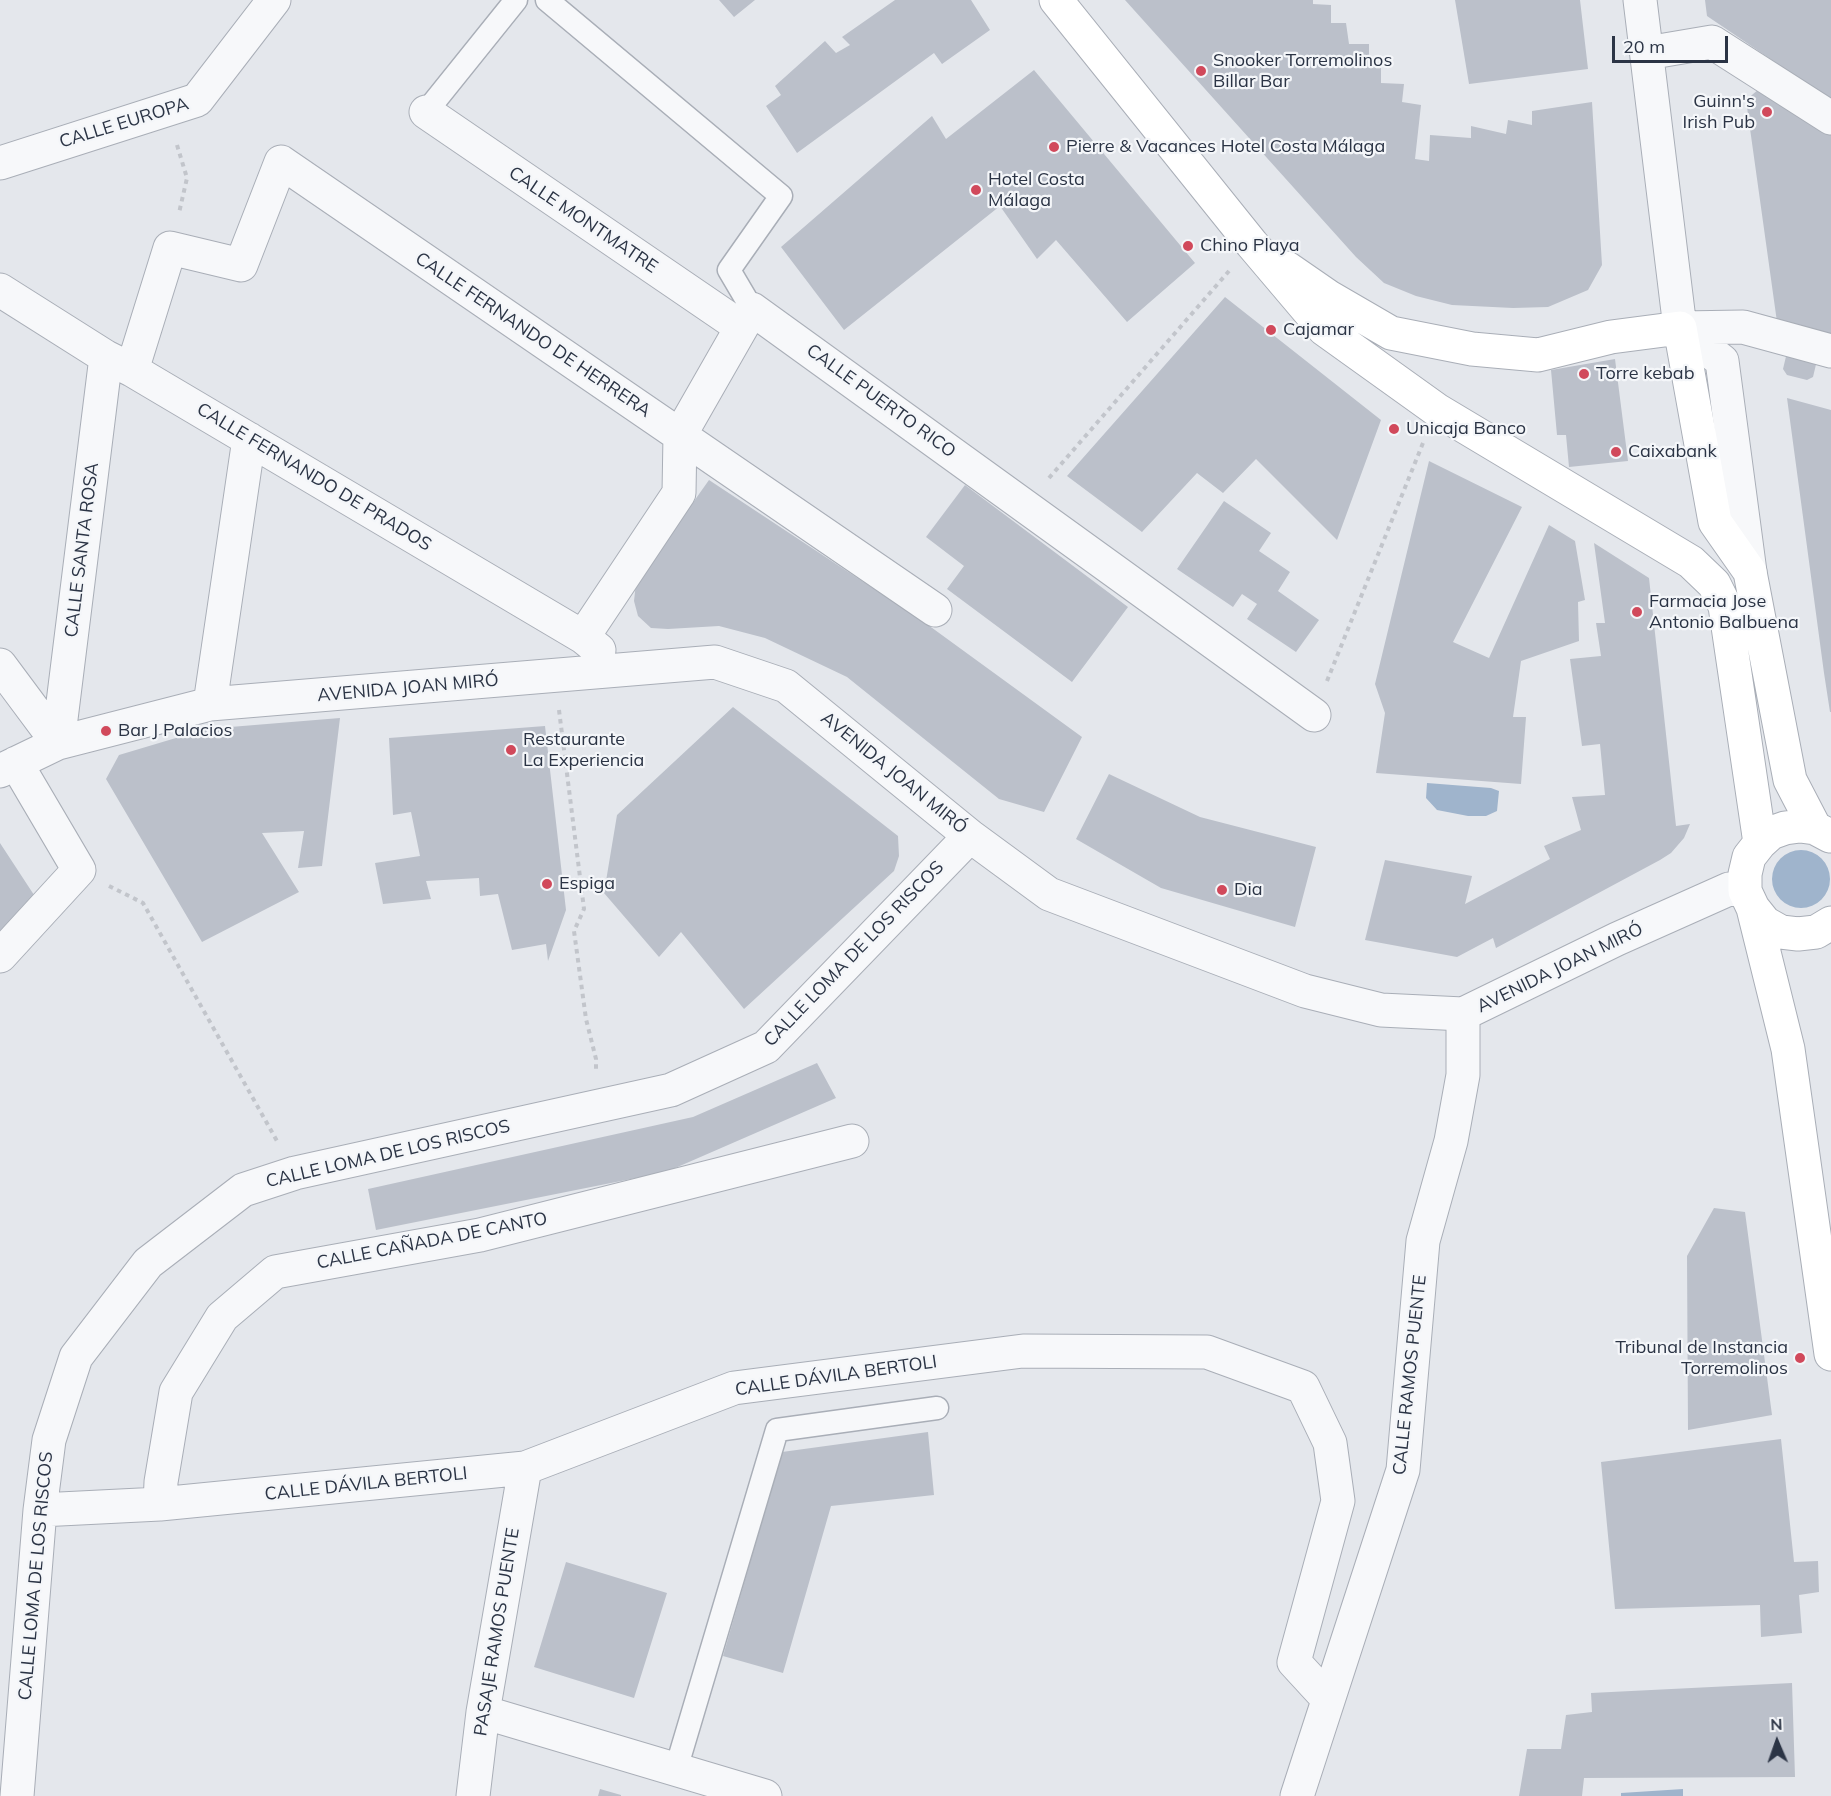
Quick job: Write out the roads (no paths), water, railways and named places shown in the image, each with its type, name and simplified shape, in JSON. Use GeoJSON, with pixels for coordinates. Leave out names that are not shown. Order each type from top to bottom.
{"type":"FeatureCollection","features":[{"type":"Feature","properties":{"kind":"main road"},"geometry":{"type":"LineString","coordinates":[[1056,0],[1252,244],[1324,329],[1437,410],[1690,562],[1713,584],[1725,606],[1760,843]]}},
{"type":"Feature","properties":{"kind":"main road"},"geometry":{"type":"LineString","coordinates":[[1252,244],[1329,297],[1391,333],[1472,349],[1538,355],[1611,337],[1680,328],[1715,522],[1750,572],[1790,780],[1823,833]]}},
{"type":"Feature","properties":{"kind":"main road"},"geometry":{"type":"LineString","coordinates":[[1823,833],[1800,826],[1771,833],[1749,857],[1745,874],[1749,900],[1788,1049],[1831,1354]]}},
{"type":"Feature","properties":{"kind":"main road"},"geometry":{"type":"LineString","coordinates":[[1749,900],[1765,922],[1781,932],[1798,934],[1816,932],[1831,923]]}},
{"type":"Feature","properties":{"kind":"street","name":"CALLE EUROPA"},"geometry":{"type":"LineString","coordinates":[[0,163],[197,100],[274,0]]}},
{"type":"Feature","properties":{"kind":"street"},"geometry":{"type":"LineString","coordinates":[[1640,0],[1680,328],[1743,327],[1831,351]]}},
{"type":"Feature","properties":{"kind":"street"},"geometry":{"type":"LineString","coordinates":[[1647,53],[1712,42],[1831,117]]}},
{"type":"Feature","properties":{"kind":"street","name":"CALLE MONTMATRE"},"geometry":{"type":"LineString","coordinates":[[426,112],[747,318]]}},
{"type":"Feature","properties":{"kind":"street","name":"CALLE FERNANDO DE HERRERA"},"geometry":{"type":"LineString","coordinates":[[170,248],[241,265],[281,162],[935,610]]}},
{"type":"Feature","properties":{"kind":"street","name":"CALLE SANTA ROSA"},"geometry":{"type":"LineString","coordinates":[[58,743],[119,363],[170,248]]}},
{"type":"Feature","properties":{"kind":"street","name":"CALLE FERNANDO DE PRADOS"},"geometry":{"type":"LineString","coordinates":[[0,290],[119,363],[583,637],[623,671]]}},
{"type":"Feature","properties":{"kind":"street"},"geometry":{"type":"LineString","coordinates":[[583,637],[679,493],[680,435],[747,318]]}},
{"type":"Feature","properties":{"kind":"street","name":"CALLE PUERTO RICO"},"geometry":{"type":"LineString","coordinates":[[747,318],[1025,506],[1314,715]]}},
{"type":"Feature","properties":{"kind":"street"},"geometry":{"type":"LineString","coordinates":[[210,704],[249,439]]}},
{"type":"Feature","properties":{"kind":"street","name":"AVENIDA JOAN MIRÓ"},"geometry":{"type":"LineString","coordinates":[[8,767],[58,743],[210,704],[716,662],[786,686],[970,836],[1048,894],[1305,991],[1381,1010],[1463,1014],[1617,939],[1729,889],[1749,900]]}},
{"type":"Feature","properties":{"kind":"street"},"geometry":{"type":"LineString","coordinates":[[0,665],[58,743]]}},
{"type":"Feature","properties":{"kind":"street"},"geometry":{"type":"LineString","coordinates":[[0,956],[79,870],[8,767]]}},
{"type":"Feature","properties":{"kind":"street","name":"CALLE LOMA DE LOS RISCOS"},"geometry":{"type":"LineString","coordinates":[[17,1796],[40,1510],[49,1440],[76,1357],[148,1263],[243,1190],[295,1173],[671,1090],[766,1047],[970,836]]}},
{"type":"Feature","properties":{"kind":"street","name":"CALLE RAMOS PUENTE"},"geometry":{"type":"LineString","coordinates":[[1297,1796],[1403,1470],[1423,1242],[1451,1141],[1463,1075],[1463,1014]]}},
{"type":"Feature","properties":{"kind":"street","name":"CALLE CAÑADA DE CANTO"},"geometry":{"type":"LineString","coordinates":[[160,1504],[161,1482],[176,1392],[222,1317],[275,1272],[480,1235],[852,1141]]}},
{"type":"Feature","properties":{"kind":"street","name":"CALLE DÁVILA BERTOLI"},"geometry":{"type":"LineString","coordinates":[[40,1510],[160,1504],[525,1468],[734,1388],[1023,1351],[1207,1352],[1303,1387],[1330,1443],[1338,1501],[1294,1662],[1328,1699]]}},
{"type":"Feature","properties":{"kind":"street","name":"PASAJE RAMOS PUENTE"},"geometry":{"type":"LineString","coordinates":[[473,1796],[483,1712],[525,1468]]}},
{"type":"Feature","properties":{"kind":"street"},"geometry":{"type":"LineString","coordinates":[[483,1712],[765,1796]]}},
{"type":"Feature","properties":{"kind":"lane"},"geometry":{"type":"LineString","coordinates":[[426,112],[516,0]]}},
{"type":"Feature","properties":{"kind":"lane"},"geometry":{"type":"LineString","coordinates":[[547,0],[781,196],[729,270],[747,318]]}},
{"type":"Feature","properties":{"kind":"lane"},"geometry":{"type":"LineString","coordinates":[[676,1769],[777,1430],[937,1408]]}},
{"type":"Feature","properties":{"kind":"water"},"geometry":{"type":"Polygon","coordinates":[[[1427,783],[1491,788],[1499,791],[1497,811],[1486,816],[1468,816],[1437,810],[1426,798],[1427,783]]]}},
{"type":"Feature","properties":{"kind":"water"},"geometry":{"type":"Polygon","coordinates":[[[1795,850],[1807,850],[1822,858],[1830,873],[1830,885],[1822,900],[1807,908],[1795,908],[1780,900],[1772,885],[1772,873],[1780,858],[1795,850]]]}},
{"type":"Feature","properties":{"kind":"water"},"geometry":{"type":"Polygon","coordinates":[[[1683,1789],[1683,1796],[1621,1796],[1621,1793],[1683,1789]]]}},
{"type":"Feature","properties":{"kind":"place","name":"Snooker Torremolinos Billar Bar"},"geometry":{"type":"Point","coordinates":[1201,71]}},
{"type":"Feature","properties":{"kind":"place","name":"Guinn's Irish Pub"},"geometry":{"type":"Point","coordinates":[1767,112]}},
{"type":"Feature","properties":{"kind":"place","name":"Pierre & Vacances Hotel Costa Málaga"},"geometry":{"type":"Point","coordinates":[1054,147]}},
{"type":"Feature","properties":{"kind":"place","name":"Hotel Costa Málaga"},"geometry":{"type":"Point","coordinates":[976,190]}},
{"type":"Feature","properties":{"kind":"place","name":"Chino Playa"},"geometry":{"type":"Point","coordinates":[1188,246]}},
{"type":"Feature","properties":{"kind":"place","name":"Cajamar"},"geometry":{"type":"Point","coordinates":[1271,330]}},
{"type":"Feature","properties":{"kind":"place","name":"Torre kebab"},"geometry":{"type":"Point","coordinates":[1584,374]}},
{"type":"Feature","properties":{"kind":"place","name":"Unicaja Banco"},"geometry":{"type":"Point","coordinates":[1394,429]}},
{"type":"Feature","properties":{"kind":"place","name":"Caixabank"},"geometry":{"type":"Point","coordinates":[1616,452]}},
{"type":"Feature","properties":{"kind":"place","name":"Farmacia Jose Antonio Balbuena"},"geometry":{"type":"Point","coordinates":[1637,612]}},
{"type":"Feature","properties":{"kind":"place","name":"Bar J Palacios"},"geometry":{"type":"Point","coordinates":[106,731]}},
{"type":"Feature","properties":{"kind":"place","name":"Restaurante La Experiencia"},"geometry":{"type":"Point","coordinates":[511,750]}},
{"type":"Feature","properties":{"kind":"place","name":"Espiga"},"geometry":{"type":"Point","coordinates":[547,884]}},
{"type":"Feature","properties":{"kind":"place","name":"Dia"},"geometry":{"type":"Point","coordinates":[1222,890]}},
{"type":"Feature","properties":{"kind":"place","name":"Tribunal de Instancia Torremolinos"},"geometry":{"type":"Point","coordinates":[1800,1358]}}]}
